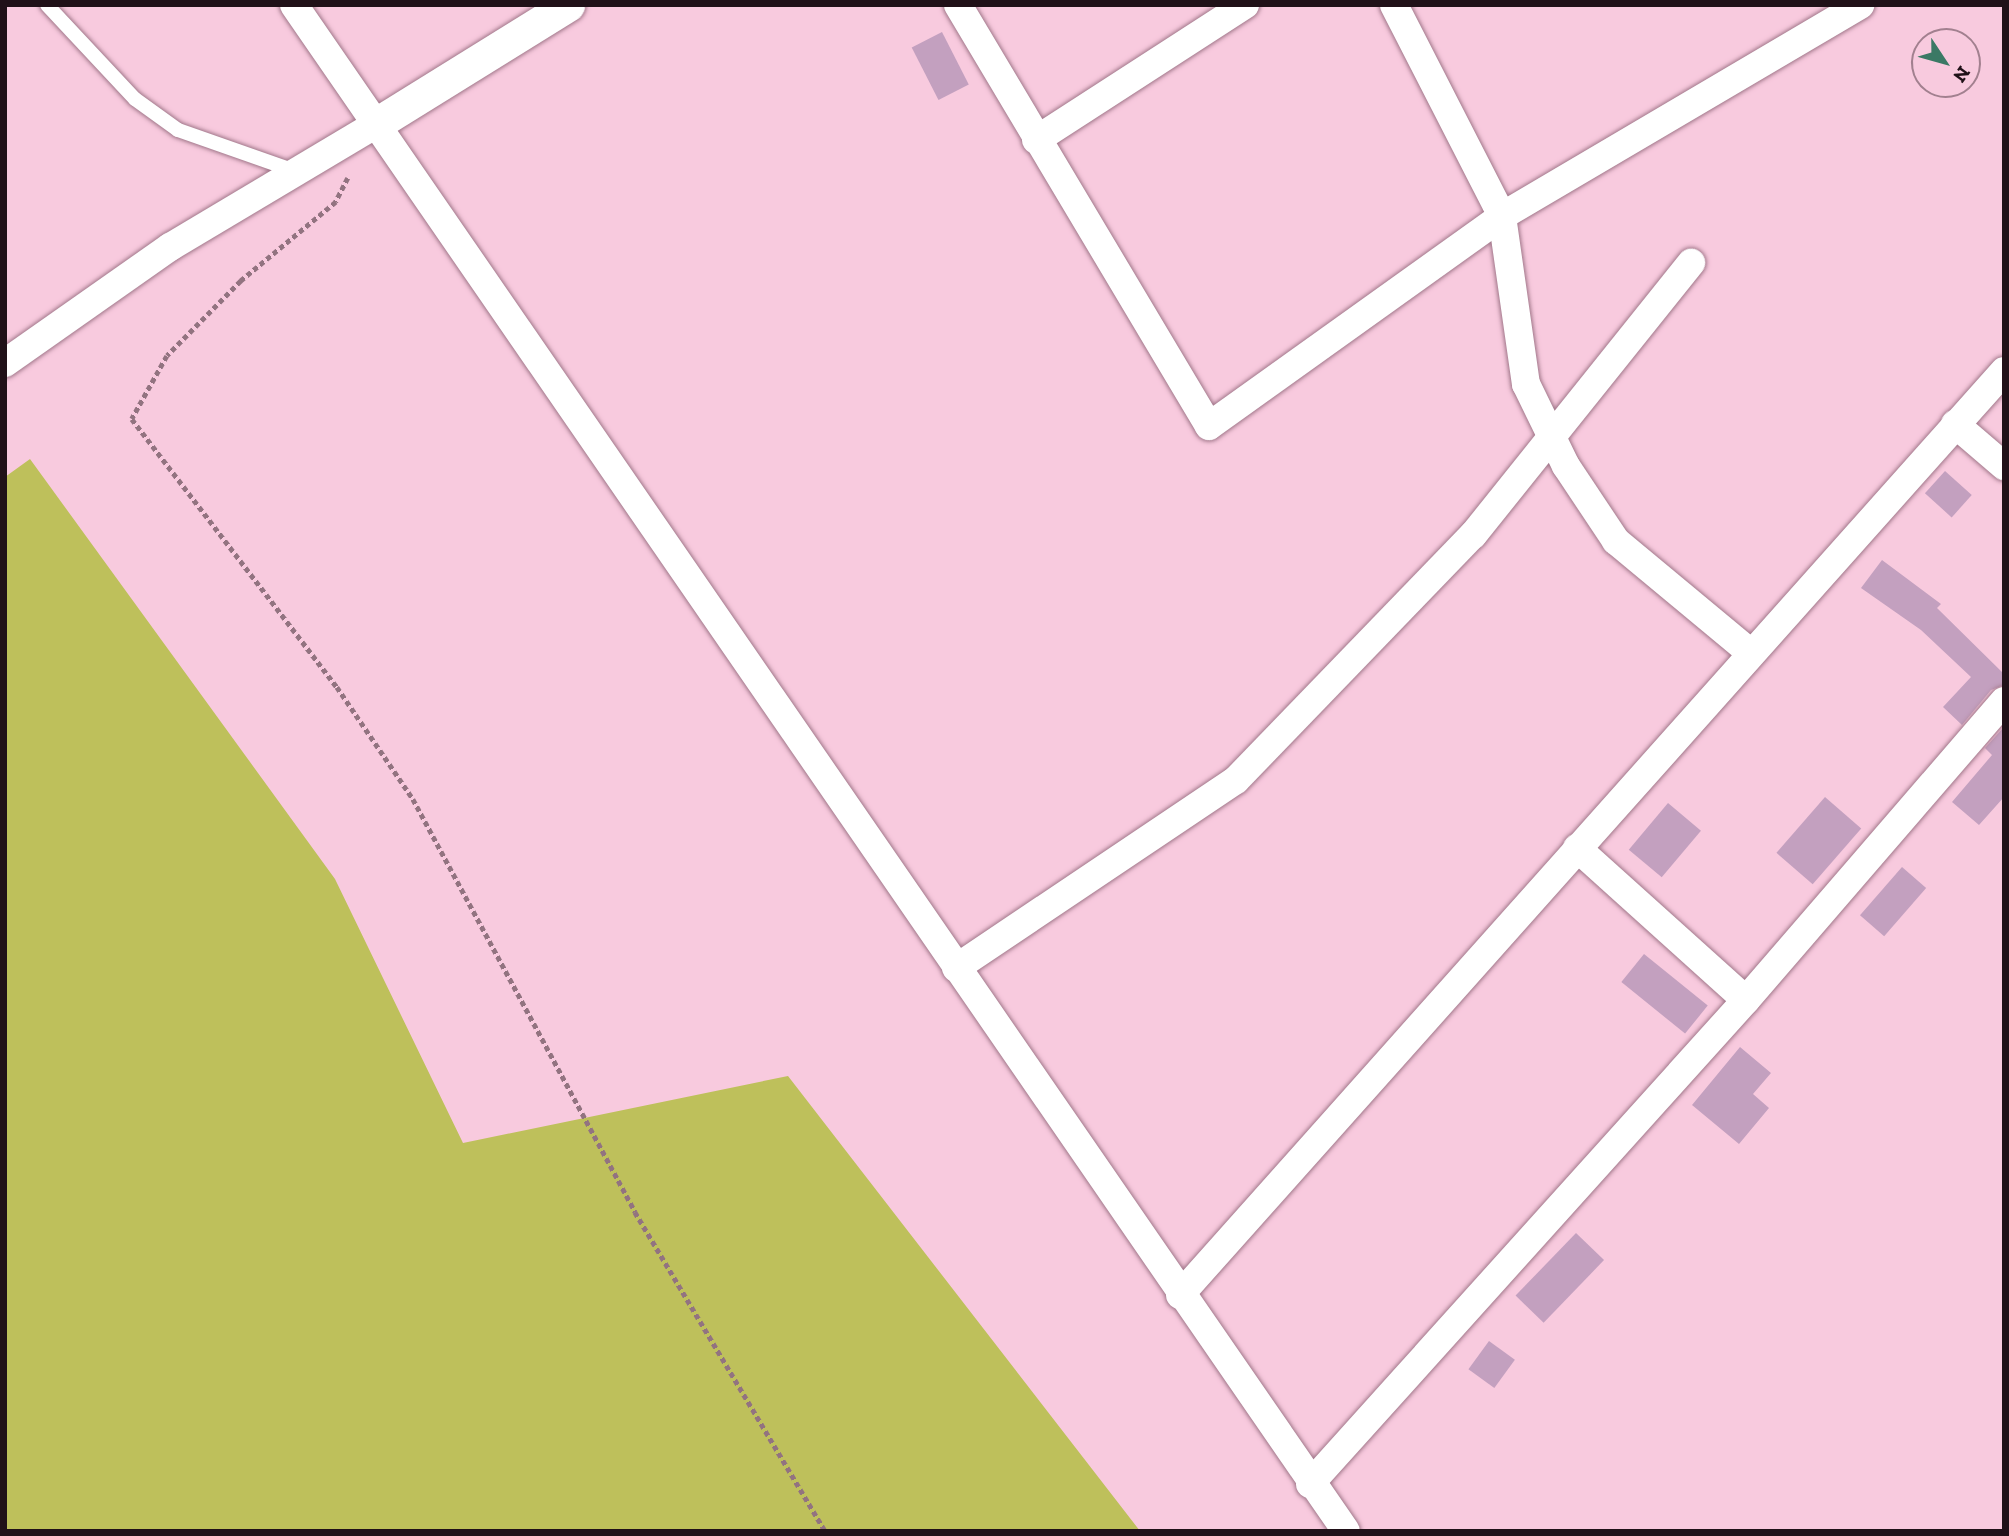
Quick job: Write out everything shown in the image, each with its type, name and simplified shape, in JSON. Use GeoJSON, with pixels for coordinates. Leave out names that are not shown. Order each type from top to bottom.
{"type":"FeatureCollection","features":[{"type":"Feature","properties":{"kind":"street"},"geometry":{"type":"LineString","coordinates":[[294,5],[1310,1484],[1346,1531]]}},
{"type":"Feature","properties":{"kind":"street"},"geometry":{"type":"LineString","coordinates":[[5,363],[170,247],[568,5]]}},
{"type":"Feature","properties":{"kind":"street"},"geometry":{"type":"LineString","coordinates":[[958,5],[1036,140],[1209,426],[1502,216],[1860,5]]}},
{"type":"Feature","properties":{"kind":"street"},"geometry":{"type":"LineString","coordinates":[[1036,140],[1245,5]]}},
{"type":"Feature","properties":{"kind":"street"},"geometry":{"type":"LineString","coordinates":[[1394,5],[1502,216],[1526,384],[1553,439],[1616,541],[1751,653]]}},
{"type":"Feature","properties":{"kind":"street"},"geometry":{"type":"LineString","coordinates":[[956,968],[1236,780],[1473,535],[1553,439],[1691,263]]}},
{"type":"Feature","properties":{"kind":"street"},"geometry":{"type":"LineString","coordinates":[[1180,1295],[2004,371]]}},
{"type":"Feature","properties":{"kind":"street"},"geometry":{"type":"LineString","coordinates":[[1955,425],[2004,466]]}},
{"type":"Feature","properties":{"kind":"street"},"geometry":{"type":"LineString","coordinates":[[1310,1484],[1746,1000],[2004,701]]}},
{"type":"Feature","properties":{"kind":"street"},"geometry":{"type":"LineString","coordinates":[[1577,848],[1746,1000]]}},
{"type":"Feature","properties":{"kind":"lane"},"geometry":{"type":"LineString","coordinates":[[47,5],[135,99],[178,130],[297,171]]}},
{"type":"Feature","properties":{"kind":"path"},"geometry":{"type":"LineString","coordinates":[[376,124],[336,202],[241,281],[167,356],[132,419],[337,687],[413,799],[621,1189],[825,1531]]}},
{"type":"Feature","properties":{"kind":"shaded area"},"geometry":{"type":"Polygon","coordinates":[[[30,459],[335,879],[463,1143],[788,1076],[1140,1531],[5,1531],[5,477],[30,459]]]}},
{"type":"Feature","properties":{"kind":"building"},"geometry":{"type":"Polygon","coordinates":[[[942,32],[969,85],[938,100],[912,47],[942,32]]]}},
{"type":"Feature","properties":{"kind":"building"},"geometry":{"type":"Polygon","coordinates":[[[1945,471],[1972,495],[1952,517],[1925,493],[1945,471]]]}},
{"type":"Feature","properties":{"kind":"building"},"geometry":{"type":"Polygon","coordinates":[[[1882,560],[1941,604],[1937,608],[2004,674],[2004,685],[1991,690],[1962,725],[1943,707],[1971,677],[1921,630],[1861,588],[1882,560]]]}},
{"type":"Feature","properties":{"kind":"building"},"geometry":{"type":"Polygon","coordinates":[[[2004,727],[2004,797],[1979,825],[1952,802],[1992,755],[1985,748],[2004,727]]]}},
{"type":"Feature","properties":{"kind":"building"},"geometry":{"type":"Polygon","coordinates":[[[1825,797],[1861,828],[1813,884],[1776,853],[1825,797]]]}},
{"type":"Feature","properties":{"kind":"building"},"geometry":{"type":"Polygon","coordinates":[[[1668,803],[1701,831],[1662,877],[1629,850],[1668,803]]]}},
{"type":"Feature","properties":{"kind":"building"},"geometry":{"type":"Polygon","coordinates":[[[1902,867],[1926,888],[1884,936],[1860,915],[1902,867]]]}},
{"type":"Feature","properties":{"kind":"building"},"geometry":{"type":"Polygon","coordinates":[[[1644,954],[1708,1006],[1685,1034],[1621,982],[1644,954]]]}},
{"type":"Feature","properties":{"kind":"building"},"geometry":{"type":"Polygon","coordinates":[[[1740,1047],[1771,1073],[1753,1094],[1769,1108],[1739,1144],[1692,1105],[1740,1047]]]}},
{"type":"Feature","properties":{"kind":"building"},"geometry":{"type":"Polygon","coordinates":[[[1576,1233],[1604,1260],[1544,1323],[1516,1296],[1576,1233]]]}},
{"type":"Feature","properties":{"kind":"building"},"geometry":{"type":"Polygon","coordinates":[[[1489,1341],[1515,1360],[1494,1388],[1468,1369],[1489,1341]]]}}]}
